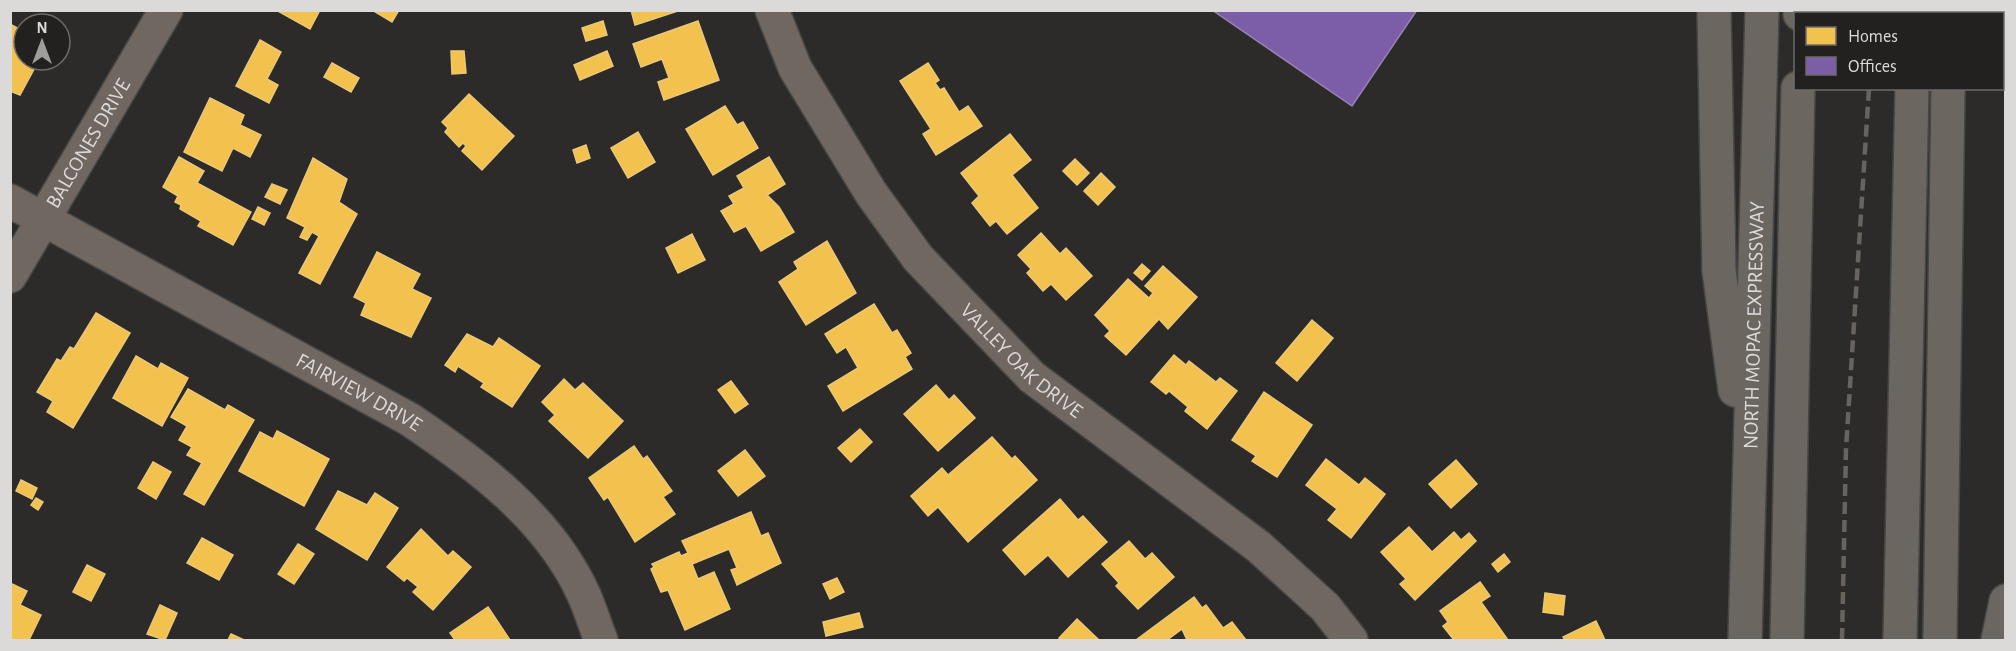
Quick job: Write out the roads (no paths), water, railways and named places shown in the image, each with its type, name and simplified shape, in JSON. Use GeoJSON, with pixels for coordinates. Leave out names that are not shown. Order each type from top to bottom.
{"type":"FeatureCollection","features":[{"type":"Feature","properties":{"kind":"highway"},"geometry":{"type":"LineString","coordinates":[[1714,10],[1719,271],[1748,487]]}},
{"type":"Feature","properties":{"kind":"highway","name":"NORTH MOPAC EXPRESSWAY"},"geometry":{"type":"LineString","coordinates":[[1745,640],[1762,10]]}},
{"type":"Feature","properties":{"kind":"highway"},"geometry":{"type":"LineString","coordinates":[[1787,640],[1798,90]]}},
{"type":"Feature","properties":{"kind":"highway"},"geometry":{"type":"LineString","coordinates":[[1900,640],[1912,90]]}},
{"type":"Feature","properties":{"kind":"highway"},"geometry":{"type":"LineString","coordinates":[[1940,640],[1940,481],[1947,90]]}},
{"type":"Feature","properties":{"kind":"highway"},"geometry":{"type":"LineString","coordinates":[[1998,640],[2006,601]]}},
{"type":"Feature","properties":{"kind":"street","name":"BALCONES DRIVE"},"geometry":{"type":"LineString","coordinates":[[10,276],[46,219],[166,10]]}},
{"type":"Feature","properties":{"kind":"street","name":"VALLEY OAK DRIVE"},"geometry":{"type":"LineString","coordinates":[[772,10],[795,68],[871,193],[918,258],[1032,377],[1259,547],[1325,607],[1351,640]]}},
{"type":"Feature","properties":{"kind":"street","name":"FAIRVIEW DRIVE"},"geometry":{"type":"LineString","coordinates":[[10,201],[409,419],[460,453],[501,487],[562,558],[583,592],[601,640]]}},
{"type":"Feature","properties":{"kind":"railway"},"geometry":{"type":"LineString","coordinates":[[1842,640],[1846,449],[1869,90]]}}]}
